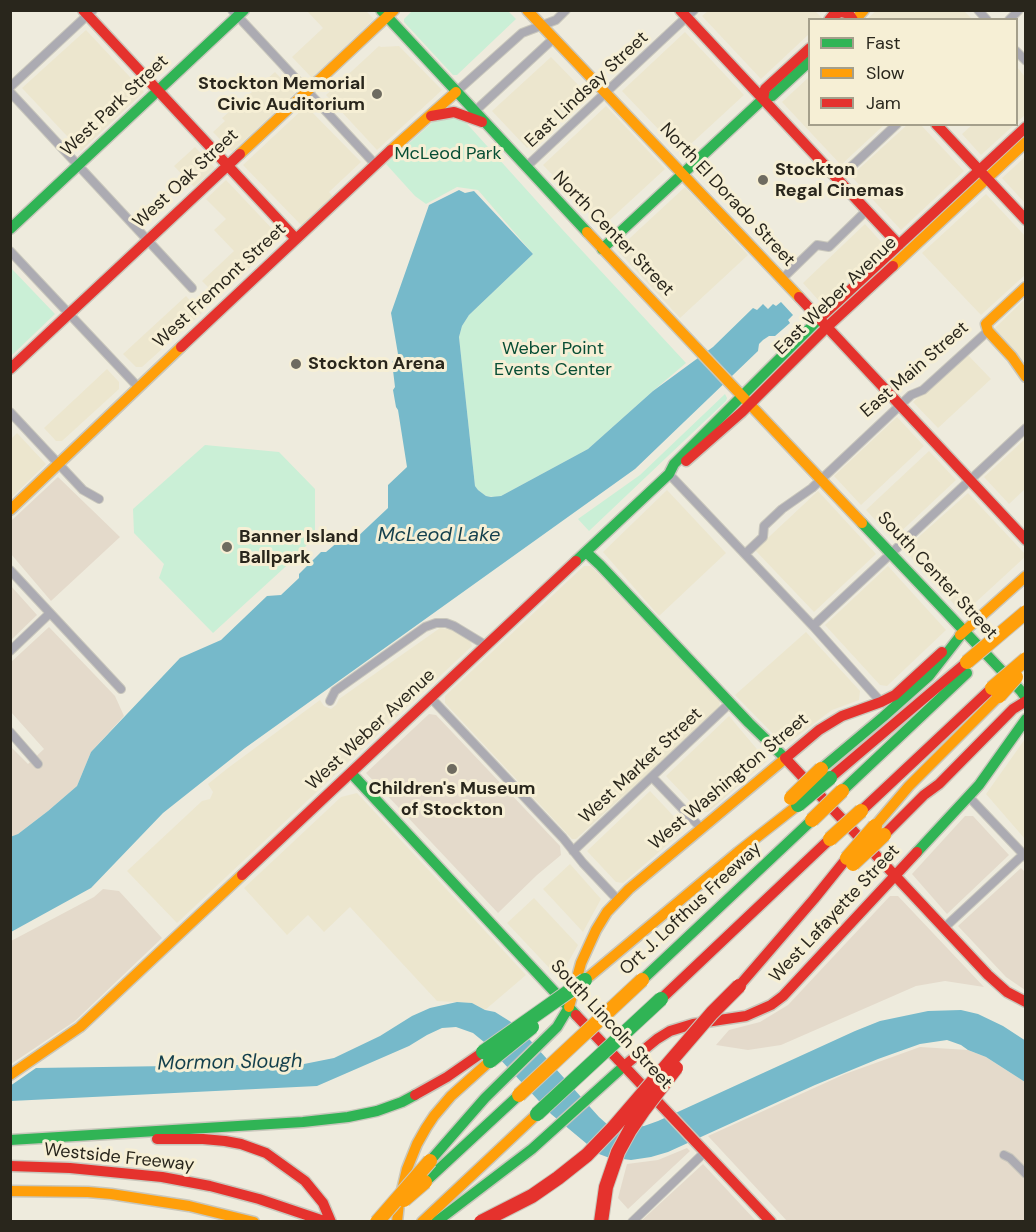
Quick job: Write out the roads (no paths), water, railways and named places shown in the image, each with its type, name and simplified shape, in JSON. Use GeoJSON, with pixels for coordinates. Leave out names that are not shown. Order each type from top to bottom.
{"type":"FeatureCollection","features":[{"type":"Feature","properties":{"kind":"main road","name":"North El Dorado Street"},"geometry":{"type":"LineString","coordinates":[[527,10],[1026,540]]}},
{"type":"Feature","properties":{"kind":"main road"},"geometry":{"type":"LineString","coordinates":[[840,15],[864,10]]}},
{"type":"Feature","properties":{"kind":"main road"},"geometry":{"type":"LineString","coordinates":[[88,12],[226,166],[296,239]]}},
{"type":"Feature","properties":{"kind":"main road","name":"West Park Street"},"geometry":{"type":"LineString","coordinates":[[10,229],[158,91],[238,12]]}},
{"type":"Feature","properties":{"kind":"main road","name":"West Oak Street"},"geometry":{"type":"LineString","coordinates":[[10,369],[308,91],[387,12]]}},
{"type":"Feature","properties":{"kind":"main road","name":"North Center Street"},"geometry":{"type":"LineString","coordinates":[[387,12],[485,124],[821,480]]}},
{"type":"Feature","properties":{"kind":"main road"},"geometry":{"type":"LineString","coordinates":[[687,13],[763,99],[899,245]]}},
{"type":"Feature","properties":{"kind":"main road"},"geometry":{"type":"LineString","coordinates":[[763,99],[765,89],[808,50]]}},
{"type":"Feature","properties":{"kind":"main road"},"geometry":{"type":"LineString","coordinates":[[602,249],[763,99],[772,96],[808,63]]}},
{"type":"Feature","properties":{"kind":"main road","name":"West Fremont Street"},"geometry":{"type":"LineString","coordinates":[[10,510],[375,164],[456,92]]}},
{"type":"Feature","properties":{"kind":"main road"},"geometry":{"type":"LineString","coordinates":[[428,117],[454,112],[485,124]]}},
{"type":"Feature","properties":{"kind":"main road"},"geometry":{"type":"LineString","coordinates":[[938,126],[1026,220]]}},
{"type":"Feature","properties":{"kind":"main road","name":"East Weber Avenue"},"geometry":{"type":"LineString","coordinates":[[823,323],[983,175],[1026,127]]}},
{"type":"Feature","properties":{"kind":"main road","name":"East Weber Avenue"},"geometry":{"type":"LineString","coordinates":[[746,400],[899,245],[1026,142]]}},
{"type":"Feature","properties":{"kind":"main road","name":"East Main Street"},"geometry":{"type":"LineString","coordinates":[[988,331],[986,324],[1026,287]]}},
{"type":"Feature","properties":{"kind":"main road"},"geometry":{"type":"LineString","coordinates":[[988,331],[1012,357],[1026,377]]}},
{"type":"Feature","properties":{"kind":"main road","name":"West Weber Avenue"},"geometry":{"type":"LineString","coordinates":[[10,1075],[80,1027],[669,474],[674,464],[733,406],[746,400]]}},
{"type":"Feature","properties":{"kind":"main road","name":"South Center Street"},"geometry":{"type":"LineString","coordinates":[[821,480],[1021,691],[1026,700]]}},
{"type":"Feature","properties":{"kind":"main road"},"geometry":{"type":"LineString","coordinates":[[586,552],[996,983],[1013,996],[1026,1002]]}},
{"type":"Feature","properties":{"kind":"main road"},"geometry":{"type":"LineString","coordinates":[[826,774],[883,717],[929,676],[964,631],[1026,576]]}},
{"type":"Feature","properties":{"kind":"main road"},"geometry":{"type":"LineString","coordinates":[[10,1140],[303,1122],[348,1117],[377,1111],[402,1102],[487,1057],[551,1011],[826,774],[970,664],[1026,612]]}},
{"type":"Feature","properties":{"kind":"main road","name":"Ort J. Lofthus Freeway"},"geometry":{"type":"LineString","coordinates":[[378,1221],[426,1182],[843,791],[970,664],[1026,618]]}},
{"type":"Feature","properties":{"kind":"main road","name":"West Washington Street"},"geometry":{"type":"LineString","coordinates":[[378,1221],[485,1098],[557,1027],[568,1007],[581,963],[596,930],[618,900],[701,828],[829,723],[895,695],[964,631]]}},
{"type":"Feature","properties":{"kind":"main road"},"geometry":{"type":"LineString","coordinates":[[601,1221],[609,1175],[618,1152],[626,1135],[656,1092],[742,983],[814,899],[879,830],[909,786],[1026,659]]}},
{"type":"Feature","properties":{"kind":"main road"},"geometry":{"type":"LineString","coordinates":[[427,1221],[537,1114],[830,839],[1026,666]]}},
{"type":"Feature","properties":{"kind":"main road"},"geometry":{"type":"LineString","coordinates":[[879,830],[939,784],[1013,709],[1026,700]]}},
{"type":"Feature","properties":{"kind":"main road","name":"West Lafayette Street"},"geometry":{"type":"LineString","coordinates":[[427,1221],[461,1204],[519,1160],[657,1039],[670,1031],[693,1024],[746,1016],[771,1005],[791,987],[969,797],[1026,719]]}},
{"type":"Feature","properties":{"kind":"main road","name":"South Lincoln Street"},"geometry":{"type":"LineString","coordinates":[[351,773],[771,1221]]}},
{"type":"Feature","properties":{"kind":"main road"},"geometry":{"type":"LineString","coordinates":[[481,1221],[532,1196],[587,1155],[712,1013],[742,983]]}},
{"type":"Feature","properties":{"kind":"main road"},"geometry":{"type":"LineString","coordinates":[[398,1221],[405,1176],[417,1144],[434,1116],[487,1057]]}},
{"type":"Feature","properties":{"kind":"main road"},"geometry":{"type":"LineString","coordinates":[[29,1139],[38,1142],[203,1139],[241,1144],[276,1159],[296,1172],[323,1203],[329,1221]]}},
{"type":"Feature","properties":{"kind":"main road","name":"Westside Freeway"},"geometry":{"type":"LineString","coordinates":[[10,1166],[70,1168],[162,1177],[210,1186],[329,1221]]}},
{"type":"Feature","properties":{"kind":"main road","name":"Westside Freeway"},"geometry":{"type":"LineString","coordinates":[[10,1191],[111,1194],[189,1206],[254,1221]]}},
{"type":"Feature","properties":{"kind":"street"},"geometry":{"type":"LineString","coordinates":[[456,92],[522,33],[556,20],[566,10]]}},
{"type":"Feature","properties":{"kind":"street"},"geometry":{"type":"LineString","coordinates":[[10,87],[88,12]]}},
{"type":"Feature","properties":{"kind":"street"},"geometry":{"type":"LineString","coordinates":[[238,12],[375,164]]}},
{"type":"Feature","properties":{"kind":"street","name":"East Lindsay Street"},"geometry":{"type":"LineString","coordinates":[[526,168],[687,13]]}},
{"type":"Feature","properties":{"kind":"street"},"geometry":{"type":"LineString","coordinates":[[474,112],[553,39]]}},
{"type":"Feature","properties":{"kind":"street"},"geometry":{"type":"LineString","coordinates":[[10,92],[192,288]]}},
{"type":"Feature","properties":{"kind":"street"},"geometry":{"type":"LineString","coordinates":[[838,179],[895,126]]}},
{"type":"Feature","properties":{"kind":"street"},"geometry":{"type":"LineString","coordinates":[[782,279],[817,245],[828,247],[867,210]]}},
{"type":"Feature","properties":{"kind":"street"},"geometry":{"type":"LineString","coordinates":[[10,251],[138,387]]}},
{"type":"Feature","properties":{"kind":"street","name":"East Main Street"},"geometry":{"type":"LineString","coordinates":[[743,552],[763,537],[763,528],[772,518],[821,480],[914,393],[923,390],[988,331]]}},
{"type":"Feature","properties":{"kind":"street"},"geometry":{"type":"LineString","coordinates":[[10,412],[83,490],[99,499]]}},
{"type":"Feature","properties":{"kind":"street"},"geometry":{"type":"LineString","coordinates":[[813,626],[1026,428]]}},
{"type":"Feature","properties":{"kind":"street"},"geometry":{"type":"LineString","coordinates":[[669,474],[882,702]]}},
{"type":"Feature","properties":{"kind":"street"},"geometry":{"type":"LineString","coordinates":[[10,570],[122,688]]}},
{"type":"Feature","properties":{"kind":"street"},"geometry":{"type":"LineString","coordinates":[[10,651],[50,613]]}},
{"type":"Feature","properties":{"kind":"street"},"geometry":{"type":"LineString","coordinates":[[330,701],[334,691],[425,627],[436,623],[454,626],[487,646]]}},
{"type":"Feature","properties":{"kind":"street"},"geometry":{"type":"LineString","coordinates":[[431,698],[618,900]]}},
{"type":"Feature","properties":{"kind":"street","name":"West Market Street"},"geometry":{"type":"LineString","coordinates":[[573,851],[730,703]]}},
{"type":"Feature","properties":{"kind":"street"},"geometry":{"type":"LineString","coordinates":[[10,732],[38,764]]}},
{"type":"Feature","properties":{"kind":"street"},"geometry":{"type":"LineString","coordinates":[[652,777],[701,828]]}},
{"type":"Feature","properties":{"kind":"street"},"geometry":{"type":"LineString","coordinates":[[944,928],[1025,854],[969,797]]}},
{"type":"Feature","properties":{"kind":"street"},"geometry":{"type":"LineString","coordinates":[[632,1221],[705,1152]]}},
{"type":"Feature","properties":{"kind":"street"},"geometry":{"type":"LineString","coordinates":[[1004,1155],[1026,1174]]}},
{"type":"Feature","properties":{"kind":"water","name":"McLeod Lake"},"geometry":{"type":"Polygon","coordinates":[[[459,190],[465,193],[474,191],[533,254],[469,315],[462,326],[459,337],[475,486],[486,496],[501,496],[588,449],[653,391],[713,347],[753,308],[757,310],[763,304],[768,309],[773,304],[776,306],[781,302],[793,315],[788,320],[790,323],[775,336],[769,336],[763,340],[759,344],[758,351],[635,469],[245,748],[163,813],[91,888],[11,932],[10,837],[18,834],[77,786],[91,752],[180,658],[221,640],[267,596],[281,595],[321,552],[326,552],[339,541],[354,540],[388,508],[388,485],[407,467],[393,390],[395,387],[392,362],[398,354],[391,313],[429,205],[459,190]]]}},
{"type":"Feature","properties":{"kind":"water"},"geometry":{"type":"Polygon","coordinates":[[[457,1002],[472,1003],[495,1012],[511,1022],[521,1030],[599,1117],[608,1125],[624,1129],[658,1121],[880,1021],[928,1011],[961,1010],[978,1014],[1026,1041],[1025,1082],[986,1057],[961,1045],[947,1040],[920,1044],[815,1085],[668,1152],[631,1160],[599,1154],[551,1114],[484,1042],[473,1033],[456,1027],[442,1028],[409,1046],[317,1086],[11,1101],[10,1086],[36,1068],[304,1064],[334,1058],[380,1036],[412,1016],[430,1008],[457,1002]]]}},
{"type":"Feature","properties":{"kind":"place","name":"Stockton Memorial Civic Auditorium"},"geometry":{"type":"Point","coordinates":[377,94]}},
{"type":"Feature","properties":{"kind":"place","name":"Stockton Regal Cinemas"},"geometry":{"type":"Point","coordinates":[763,180]}},
{"type":"Feature","properties":{"kind":"place","name":"Stockton Arena"},"geometry":{"type":"Point","coordinates":[296,364]}},
{"type":"Feature","properties":{"kind":"place","name":"Banner Island Ballpark"},"geometry":{"type":"Point","coordinates":[227,547]}},
{"type":"Feature","properties":{"kind":"place","name":"Children's Museum of Stockton"},"geometry":{"type":"Point","coordinates":[452,769]}},
{"type":"Feature","properties":{"kind":"park label","name":"McLeod Park"},"geometry":{"type":"Point","coordinates":[448,154]}},
{"type":"Feature","properties":{"kind":"park label","name":"Weber Point Events Center"},"geometry":{"type":"Point","coordinates":[553,359]}},
{"type":"Feature","properties":{"kind":"water label","name":"Mormon Slough"},"geometry":{"type":"Point","coordinates":[230,1063]}}]}
